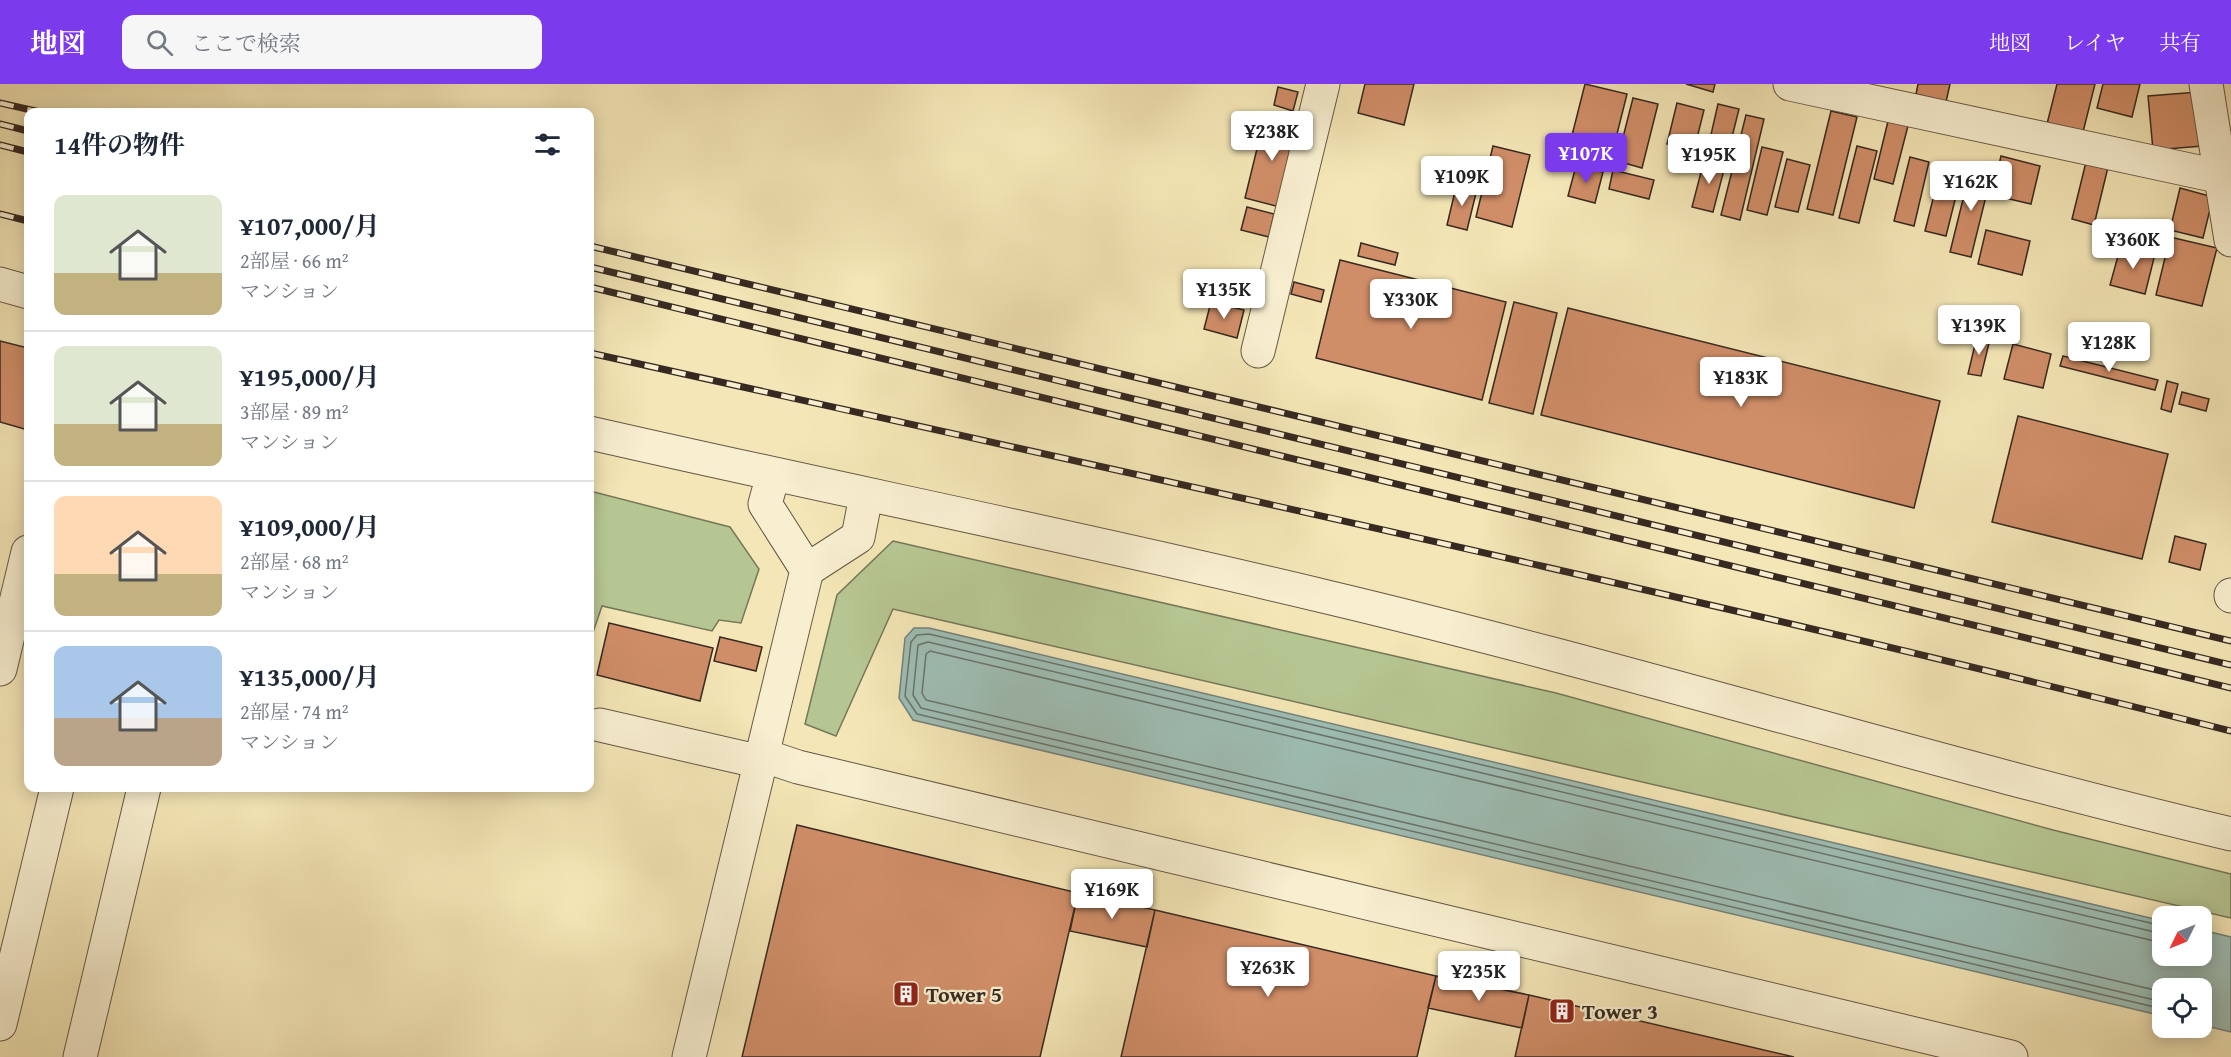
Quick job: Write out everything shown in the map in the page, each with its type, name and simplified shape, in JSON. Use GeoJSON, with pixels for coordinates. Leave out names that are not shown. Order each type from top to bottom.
{"type":"FeatureCollection","features":[{"type":"Feature","properties":{"kind":"street"},"geometry":{"type":"LineString","coordinates":[[1258,351],[1323,84]]}},
{"type":"Feature","properties":{"kind":"street"},"geometry":{"type":"LineString","coordinates":[[1790,84],[1855,91],[2222,177]]}},
{"type":"Feature","properties":{"kind":"street"},"geometry":{"type":"LineString","coordinates":[[2206,84],[2231,240]]}},
{"type":"Feature","properties":{"kind":"street"},"geometry":{"type":"LineString","coordinates":[[0,284],[24,291]]}},
{"type":"Feature","properties":{"kind":"street"},"geometry":{"type":"LineString","coordinates":[[594,434],[1327,597],[1700,692],[2070,795],[2231,834]]}},
{"type":"Feature","properties":{"kind":"street"},"geometry":{"type":"LineString","coordinates":[[773,475],[765,504],[807,570]]}},
{"type":"Feature","properties":{"kind":"street"},"geometry":{"type":"LineString","coordinates":[[689,1057],[807,570],[858,537],[866,496]]}},
{"type":"Feature","properties":{"kind":"street"},"geometry":{"type":"LineString","coordinates":[[0,669],[24,569]]}},
{"type":"Feature","properties":{"kind":"street"},"geometry":{"type":"LineString","coordinates":[[600,725],[798,767],[2011,1057]]}},
{"type":"Feature","properties":{"kind":"street"},"geometry":{"type":"LineString","coordinates":[[0,1024],[56,792]]}},
{"type":"Feature","properties":{"kind":"street"},"geometry":{"type":"LineString","coordinates":[[80,1057],[143,792]]}},
{"type":"Feature","properties":{"kind":"green space"},"geometry":{"type":"Polygon","coordinates":[[[594,492],[730,527],[759,569],[741,623],[719,620],[712,631],[602,606],[594,629],[594,492]]]}},
{"type":"Feature","properties":{"kind":"green space"},"geometry":{"type":"Polygon","coordinates":[[[893,541],[1556,693],[2053,830],[2231,874],[2231,918],[2212,914],[2212,906],[2179,906],[893,609],[836,736],[805,724],[837,595],[893,541]]]}},
{"type":"Feature","properties":{"kind":"water"},"geometry":{"type":"Polygon","coordinates":[[[914,628],[929,628],[2152,918],[2152,966],[2212,966],[2212,932],[2231,937],[2231,1032],[2212,1027],[2212,978],[2152,978],[2152,1013],[913,720],[899,698],[905,638],[914,628]]]}},
{"type":"Feature","properties":{"kind":"building"},"geometry":{"type":"Polygon","coordinates":[[[1365,84],[1414,84],[1404,125],[1358,113],[1365,84]]]}},
{"type":"Feature","properties":{"kind":"building"},"geometry":{"type":"Polygon","coordinates":[[[1585,84],[1627,94],[1609,166],[1567,155],[1585,84]]]}},
{"type":"Feature","properties":{"kind":"building"},"geometry":{"type":"Polygon","coordinates":[[[1686,84],[1715,84],[1713,92],[1686,84]]]}},
{"type":"Feature","properties":{"kind":"building"},"geometry":{"type":"Polygon","coordinates":[[[1918,84],[1950,84],[1946,102],[1916,94],[1918,84]]]}},
{"type":"Feature","properties":{"kind":"building"},"geometry":{"type":"Polygon","coordinates":[[[2057,84],[2095,84],[2082,136],[2046,128],[2057,84]]]}},
{"type":"Feature","properties":{"kind":"building"},"geometry":{"type":"Polygon","coordinates":[[[2103,84],[2140,84],[2132,117],[2097,108],[2103,84]]]}},
{"type":"Feature","properties":{"kind":"building"},"geometry":{"type":"Polygon","coordinates":[[[1278,87],[1298,92],[1293,111],[1274,105],[1278,87]]]}},
{"type":"Feature","properties":{"kind":"building"},"geometry":{"type":"Polygon","coordinates":[[[2198,92],[2203,146],[2153,150],[2148,96],[2198,92]]]}},
{"type":"Feature","properties":{"kind":"building"},"geometry":{"type":"Polygon","coordinates":[[[1633,98],[1658,104],[1642,168],[1617,161],[1633,98]]]}},
{"type":"Feature","properties":{"kind":"building"},"geometry":{"type":"Polygon","coordinates":[[[1677,103],[1704,110],[1694,150],[1667,144],[1677,103]]]}},
{"type":"Feature","properties":{"kind":"building"},"geometry":{"type":"Polygon","coordinates":[[[1718,104],[1739,109],[1727,157],[1707,152],[1718,104]]]}},
{"type":"Feature","properties":{"kind":"building"},"geometry":{"type":"Polygon","coordinates":[[[1831,111],[1857,117],[1833,215],[1807,209],[1831,111]]]}},
{"type":"Feature","properties":{"kind":"building"},"geometry":{"type":"Polygon","coordinates":[[[1746,115],[1764,119],[1740,220],[1721,215],[1746,115]]]}},
{"type":"Feature","properties":{"kind":"building"},"geometry":{"type":"Polygon","coordinates":[[[1265,116],[1300,125],[1280,207],[1245,198],[1265,116]]]}},
{"type":"Feature","properties":{"kind":"building"},"geometry":{"type":"Polygon","coordinates":[[[1889,117],[1909,122],[1893,184],[1874,179],[1889,117]]]}},
{"type":"Feature","properties":{"kind":"building"},"geometry":{"type":"Polygon","coordinates":[[[1493,146],[1530,155],[1512,227],[1476,217],[1493,146]]]}},
{"type":"Feature","properties":{"kind":"building"},"geometry":{"type":"Polygon","coordinates":[[[1857,146],[1877,151],[1859,223],[1839,218],[1857,146]]]}},
{"type":"Feature","properties":{"kind":"building"},"geometry":{"type":"Polygon","coordinates":[[[1762,147],[1783,152],[1767,215],[1747,210],[1762,147]]]}},
{"type":"Feature","properties":{"kind":"building"},"geometry":{"type":"Polygon","coordinates":[[[2001,156],[2040,166],[2031,204],[1992,195],[2001,156]]]}},
{"type":"Feature","properties":{"kind":"building"},"geometry":{"type":"Polygon","coordinates":[[[1705,157],[1726,162],[1713,212],[1692,207],[1705,157]]]}},
{"type":"Feature","properties":{"kind":"building"},"geometry":{"type":"Polygon","coordinates":[[[1910,157],[1929,162],[1914,226],[1894,221],[1910,157]]]}},
{"type":"Feature","properties":{"kind":"building"},"geometry":{"type":"Polygon","coordinates":[[[2087,158],[2109,163],[2094,225],[2072,219],[2087,158]]]}},
{"type":"Feature","properties":{"kind":"building"},"geometry":{"type":"Polygon","coordinates":[[[1787,159],[1810,165],[1798,212],[1775,207],[1787,159]]]}},
{"type":"Feature","properties":{"kind":"building"},"geometry":{"type":"Polygon","coordinates":[[[1576,166],[1603,172],[1595,203],[1568,196],[1576,166]]]}},
{"type":"Feature","properties":{"kind":"building"},"geometry":{"type":"Polygon","coordinates":[[[1971,167],[1992,172],[1971,257],[1950,252],[1971,167]]]}},
{"type":"Feature","properties":{"kind":"building"},"geometry":{"type":"Polygon","coordinates":[[[1613,170],[1654,180],[1649,199],[1609,189],[1613,170]]]}},
{"type":"Feature","properties":{"kind":"building"},"geometry":{"type":"Polygon","coordinates":[[[1938,179],[1959,184],[1946,236],[1925,231],[1938,179]]]}},
{"type":"Feature","properties":{"kind":"building"},"geometry":{"type":"Polygon","coordinates":[[[1457,183],[1477,189],[1467,230],[1447,225],[1457,183]]]}},
{"type":"Feature","properties":{"kind":"building"},"geometry":{"type":"Polygon","coordinates":[[[2180,188],[2213,197],[2203,238],[2170,230],[2180,188]]]}},
{"type":"Feature","properties":{"kind":"building"},"geometry":{"type":"Polygon","coordinates":[[[1247,207],[1274,214],[1269,237],[1241,230],[1247,207]]]}},
{"type":"Feature","properties":{"kind":"building"},"geometry":{"type":"Polygon","coordinates":[[[1986,230],[2030,241],[2022,275],[1978,264],[1986,230]]]}},
{"type":"Feature","properties":{"kind":"building"},"geometry":{"type":"Polygon","coordinates":[[[2170,237],[2217,248],[2202,306],[2156,295],[2170,237]]]}},
{"type":"Feature","properties":{"kind":"building"},"geometry":{"type":"Polygon","coordinates":[[[1361,243],[1398,253],[1395,265],[1358,256],[1361,243]]]}},
{"type":"Feature","properties":{"kind":"building"},"geometry":{"type":"Polygon","coordinates":[[[2121,245],[2155,254],[2145,294],[2110,285],[2121,245]]]}},
{"type":"Feature","properties":{"kind":"building"},"geometry":{"type":"Polygon","coordinates":[[[1340,260],[1506,302],[1482,400],[1316,358],[1340,260]]]}},
{"type":"Feature","properties":{"kind":"building"},"geometry":{"type":"Polygon","coordinates":[[[1231,276],[1253,281],[1248,300],[1226,294],[1231,276]]]}},
{"type":"Feature","properties":{"kind":"building"},"geometry":{"type":"Polygon","coordinates":[[[1294,282],[1324,290],[1321,302],[1291,294],[1294,282]]]}},
{"type":"Feature","properties":{"kind":"building"},"geometry":{"type":"Polygon","coordinates":[[[1211,302],[1244,310],[1237,338],[1204,329],[1211,302]]]}},
{"type":"Feature","properties":{"kind":"building"},"geometry":{"type":"Polygon","coordinates":[[[1514,302],[1557,313],[1533,414],[1489,403],[1514,302]]]}},
{"type":"Feature","properties":{"kind":"building"},"geometry":{"type":"Polygon","coordinates":[[[1568,308],[1940,401],[1914,508],[1541,415],[1568,308]]]}},
{"type":"Feature","properties":{"kind":"building"},"geometry":{"type":"Polygon","coordinates":[[[1977,336],[1990,339],[1981,376],[1968,374],[1977,336]]]}},
{"type":"Feature","properties":{"kind":"building"},"geometry":{"type":"Polygon","coordinates":[[[0,341],[24,347],[24,429],[0,422],[0,341]]]}},
{"type":"Feature","properties":{"kind":"building"},"geometry":{"type":"Polygon","coordinates":[[[2013,344],[2051,354],[2043,388],[2004,379],[2013,344]]]}},
{"type":"Feature","properties":{"kind":"building"},"geometry":{"type":"Polygon","coordinates":[[[2063,356],[2158,380],[2155,390],[2060,366],[2063,356]]]}},
{"type":"Feature","properties":{"kind":"building"},"geometry":{"type":"Polygon","coordinates":[[[2167,381],[2178,384],[2171,412],[2161,409],[2167,381]]]}},
{"type":"Feature","properties":{"kind":"building"},"geometry":{"type":"Polygon","coordinates":[[[2182,392],[2209,399],[2206,411],[2179,404],[2182,392]]]}},
{"type":"Feature","properties":{"kind":"building"},"geometry":{"type":"Polygon","coordinates":[[[2018,416],[2168,454],[2142,559],[1992,522],[2018,416]]]}},
{"type":"Feature","properties":{"kind":"building"},"geometry":{"type":"Polygon","coordinates":[[[2175,536],[2206,544],[2200,570],[2169,562],[2175,536]]]}},
{"type":"Feature","properties":{"kind":"building"},"geometry":{"type":"Polygon","coordinates":[[[609,623],[713,648],[700,701],[597,675],[609,623]]]}},
{"type":"Feature","properties":{"kind":"building"},"geometry":{"type":"Polygon","coordinates":[[[720,637],[762,647],[756,671],[714,661],[720,637]]]}},
{"type":"Feature","properties":{"kind":"building","name":"Tower 5"},"geometry":{"type":"Polygon","coordinates":[[[797,825],[1078,893],[1040,1057],[742,1057],[797,825]]]}},
{"type":"Feature","properties":{"kind":"building"},"geometry":{"type":"Polygon","coordinates":[[[1078,893],[1155,910],[1147,947],[1070,931],[1078,893]]]}},
{"type":"Feature","properties":{"kind":"building"},"geometry":{"type":"Polygon","coordinates":[[[1155,910],[1436,976],[1417,1057],[1121,1057],[1155,910]]]}},
{"type":"Feature","properties":{"kind":"building"},"geometry":{"type":"Polygon","coordinates":[[[1436,976],[1529,995],[1522,1028],[1428,1008],[1436,976]]]}},
{"type":"Feature","properties":{"kind":"building","name":"Tower 3"},"geometry":{"type":"Polygon","coordinates":[[[1529,995],[1794,1057],[1515,1057],[1529,995]]]}},
{"type":"Feature","properties":{"kind":"railway"},"geometry":{"type":"LineString","coordinates":[[0,103],[24,108]]}},
{"type":"Feature","properties":{"kind":"railway"},"geometry":{"type":"LineString","coordinates":[[0,124],[24,130]]}},
{"type":"Feature","properties":{"kind":"railway"},"geometry":{"type":"LineString","coordinates":[[0,145],[24,151]]}},
{"type":"Feature","properties":{"kind":"railway"},"geometry":{"type":"LineString","coordinates":[[0,214],[24,220]]}},
{"type":"Feature","properties":{"kind":"railway"},"geometry":{"type":"LineString","coordinates":[[594,247],[2231,641]]}},
{"type":"Feature","properties":{"kind":"railway"},"geometry":{"type":"LineString","coordinates":[[594,268],[2231,665]]}},
{"type":"Feature","properties":{"kind":"railway"},"geometry":{"type":"LineString","coordinates":[[594,288],[2231,688]]}},
{"type":"Feature","properties":{"kind":"railway"},"geometry":{"type":"LineString","coordinates":[[594,354],[1617,583],[2231,731]]}},
{"type":"Feature","properties":{"kind":"place","name":"Tower 5"},"geometry":{"type":"Point","coordinates":[906,994]}},
{"type":"Feature","properties":{"kind":"place","name":"Tower 3"},"geometry":{"type":"Point","coordinates":[1562,1011]}}]}
